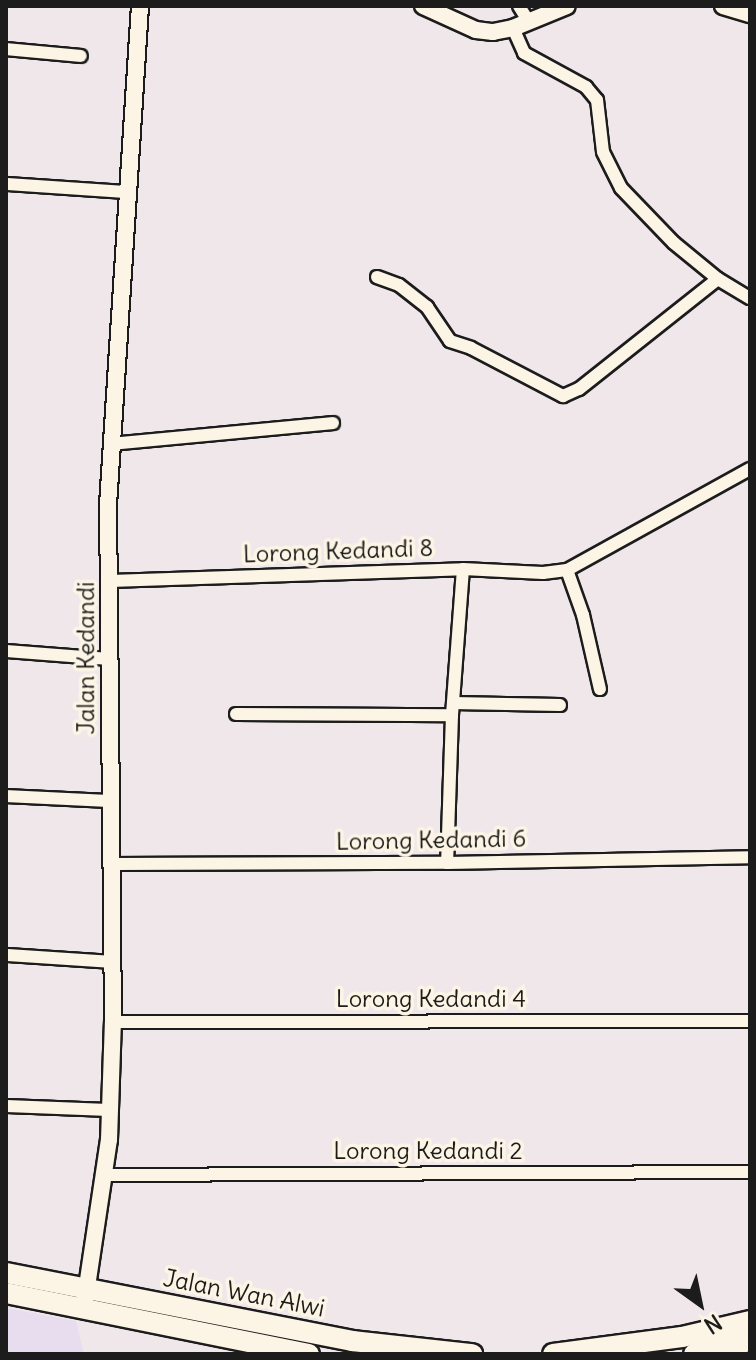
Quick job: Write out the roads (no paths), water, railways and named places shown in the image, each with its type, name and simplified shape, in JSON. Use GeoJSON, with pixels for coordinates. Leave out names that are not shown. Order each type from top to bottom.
{"type":"FeatureCollection","features":[{"type":"Feature","properties":{"kind":"main road","name":"Jalan Wan Alwi"},"geometry":{"type":"LineString","coordinates":[[6,1273],[352,1341],[472,1354]]}},
{"type":"Feature","properties":{"kind":"main road","name":"Jalan Wan Alwi"},"geometry":{"type":"LineString","coordinates":[[6,1293],[309,1354]]}},
{"type":"Feature","properties":{"kind":"main road"},"geometry":{"type":"LineString","coordinates":[[553,1354],[668,1340],[750,1321]]}},
{"type":"Feature","properties":{"kind":"main road"},"geometry":{"type":"LineString","coordinates":[[694,1354],[749,1346]]}},
{"type":"Feature","properties":{"kind":"street","name":"Jalan Kedandi"},"geometry":{"type":"LineString","coordinates":[[83,1310],[106,1175],[113,1022],[112,864],[108,801],[111,444],[140,6]]}},
{"type":"Feature","properties":{"kind":"street"},"geometry":{"type":"LineString","coordinates":[[423,6],[476,30],[493,32],[521,25],[567,6]]}},
{"type":"Feature","properties":{"kind":"street"},"geometry":{"type":"LineString","coordinates":[[519,6],[524,53],[562,71],[591,93],[602,121],[603,152],[621,188],[674,243],[718,279],[750,298]]}},
{"type":"Feature","properties":{"kind":"street"},"geometry":{"type":"LineString","coordinates":[[723,6],[750,14]]}},
{"type":"Feature","properties":{"kind":"street"},"geometry":{"type":"LineString","coordinates":[[6,49],[81,56]]}},
{"type":"Feature","properties":{"kind":"street"},"geometry":{"type":"LineString","coordinates":[[6,184],[127,192]]}},
{"type":"Feature","properties":{"kind":"street"},"geometry":{"type":"LineString","coordinates":[[377,277],[399,285],[427,307],[450,341],[471,348],[547,391],[563,396],[579,389],[718,279]]}},
{"type":"Feature","properties":{"kind":"street"},"geometry":{"type":"LineString","coordinates":[[111,444],[333,423]]}},
{"type":"Feature","properties":{"kind":"street"},"geometry":{"type":"LineString","coordinates":[[600,689],[583,615],[567,570],[750,469]]}},
{"type":"Feature","properties":{"kind":"street"},"geometry":{"type":"LineString","coordinates":[[447,863],[452,709],[463,569]]}},
{"type":"Feature","properties":{"kind":"street","name":"Lorong Kedandi 8"},"geometry":{"type":"LineString","coordinates":[[110,581],[463,569],[543,573],[567,570]]}},
{"type":"Feature","properties":{"kind":"street"},"geometry":{"type":"LineString","coordinates":[[6,651],[110,659]]}},
{"type":"Feature","properties":{"kind":"street"},"geometry":{"type":"LineString","coordinates":[[236,714],[560,705]]}},
{"type":"Feature","properties":{"kind":"street"},"geometry":{"type":"LineString","coordinates":[[6,796],[108,801]]}},
{"type":"Feature","properties":{"kind":"street","name":"Lorong Kedandi 6"},"geometry":{"type":"LineString","coordinates":[[112,864],[447,863],[750,857]]}},
{"type":"Feature","properties":{"kind":"street"},"geometry":{"type":"LineString","coordinates":[[6,955],[111,962]]}},
{"type":"Feature","properties":{"kind":"street","name":"Lorong Kedandi 4"},"geometry":{"type":"LineString","coordinates":[[113,1022],[750,1021]]}},
{"type":"Feature","properties":{"kind":"street"},"geometry":{"type":"LineString","coordinates":[[6,1106],[109,1110]]}},
{"type":"Feature","properties":{"kind":"street","name":"Lorong Kedandi 2"},"geometry":{"type":"LineString","coordinates":[[106,1175],[750,1172]]}}]}
